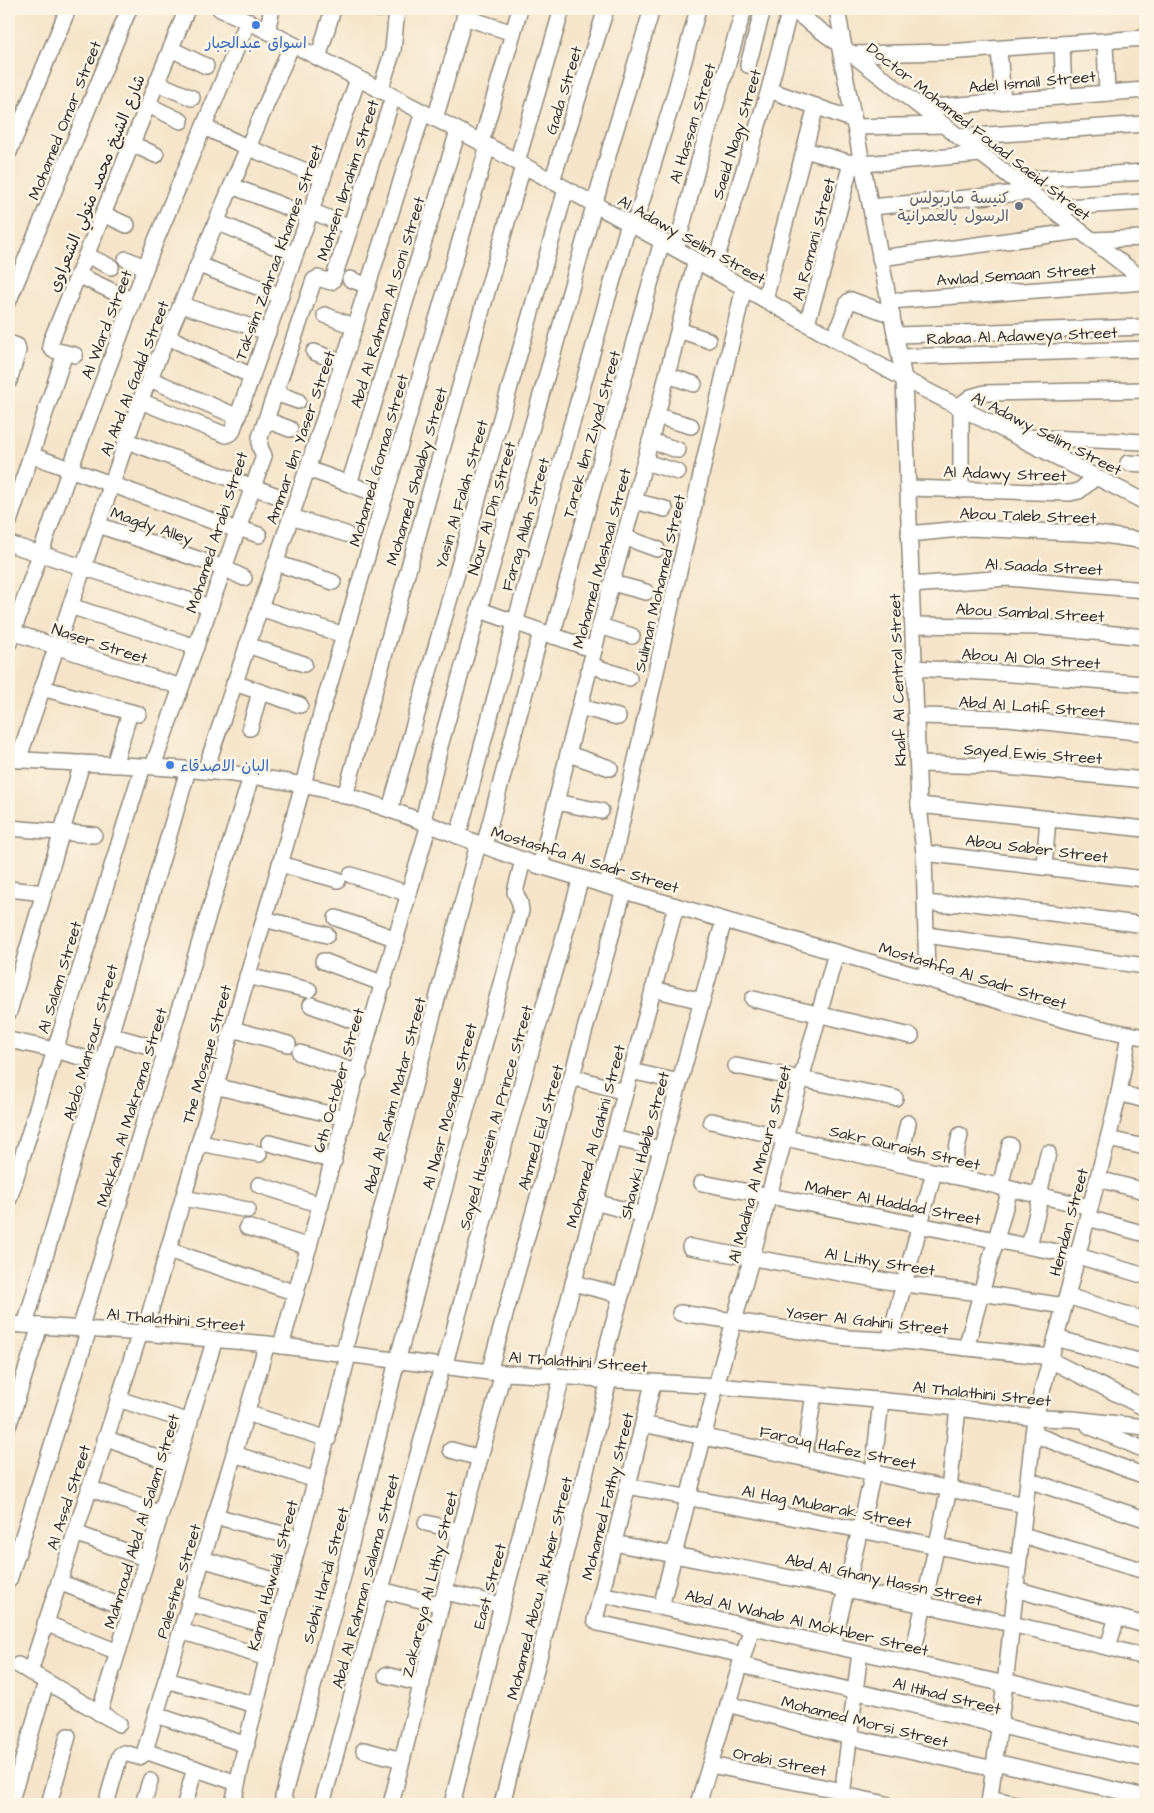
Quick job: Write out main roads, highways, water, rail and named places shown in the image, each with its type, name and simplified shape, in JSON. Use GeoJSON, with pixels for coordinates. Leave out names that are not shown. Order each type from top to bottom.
{"type":"FeatureCollection","features":[{"type":"Feature","properties":{"kind":"place","name":"اسواق عبدالجبار"},"geometry":{"type":"Point","coordinates":[256,25]}},
{"type":"Feature","properties":{"kind":"place","name":"كنيسة ماربولس الرسول بالعمرانية"},"geometry":{"type":"Point","coordinates":[1019,206]}},
{"type":"Feature","properties":{"kind":"place","name":"البان الاصدقاء"},"geometry":{"type":"Point","coordinates":[170,765]}}]}
